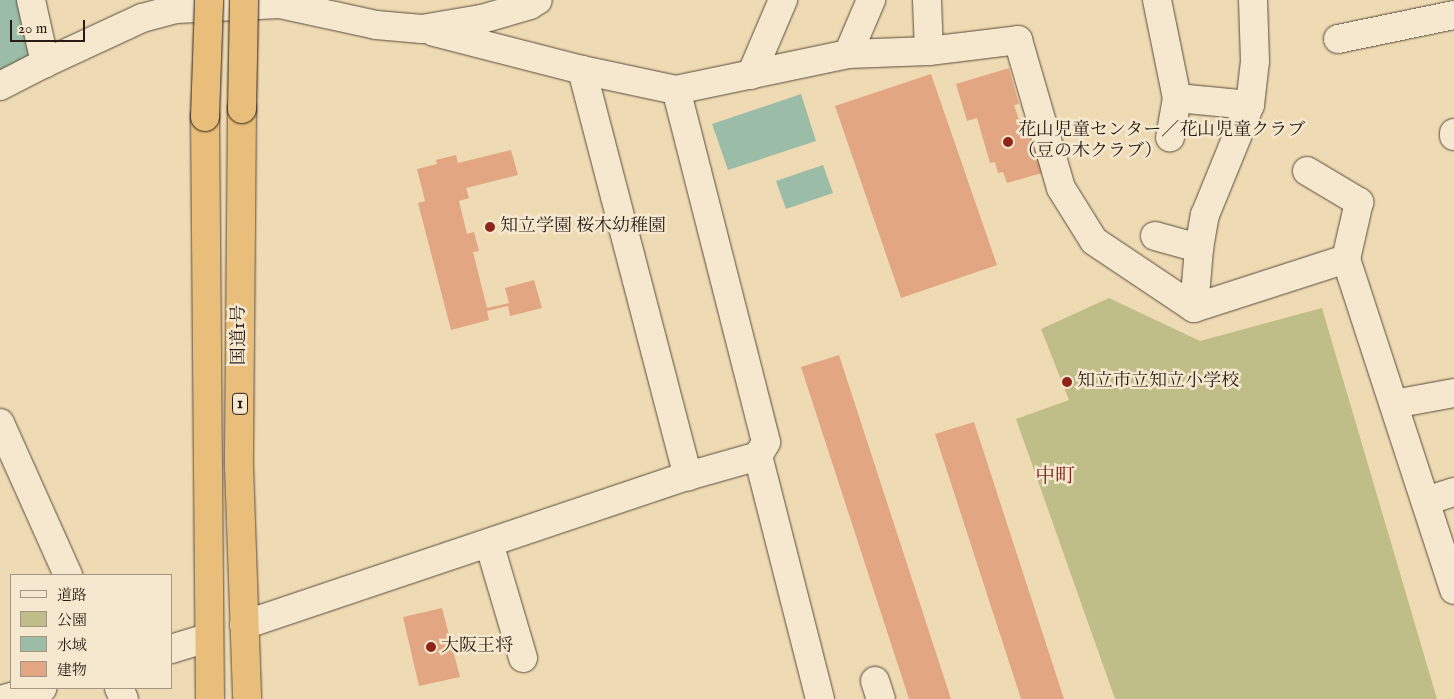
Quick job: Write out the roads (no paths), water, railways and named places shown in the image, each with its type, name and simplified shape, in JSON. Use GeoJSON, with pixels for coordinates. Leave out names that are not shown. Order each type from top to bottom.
{"type":"FeatureCollection","features":[{"type":"Feature","properties":{"kind":"highway","name":"国道1号"},"geometry":{"type":"LineString","coordinates":[[208,0],[205,117],[210,699]]}},
{"type":"Feature","properties":{"kind":"highway","name":"国道1号"},"geometry":{"type":"LineString","coordinates":[[244,0],[239,466],[247,699]]}},
{"type":"Feature","properties":{"kind":"street"},"geometry":{"type":"LineString","coordinates":[[31,0],[44,63]]}},
{"type":"Feature","properties":{"kind":"street"},"geometry":{"type":"LineString","coordinates":[[422,29],[482,20],[530,5],[538,0]]}},
{"type":"Feature","properties":{"kind":"street"},"geometry":{"type":"LineString","coordinates":[[751,74],[783,0]]}},
{"type":"Feature","properties":{"kind":"street"},"geometry":{"type":"LineString","coordinates":[[848,54],[871,0]]}},
{"type":"Feature","properties":{"kind":"street"},"geometry":{"type":"LineString","coordinates":[[927,0],[929,51]]}},
{"type":"Feature","properties":{"kind":"street"},"geometry":{"type":"LineString","coordinates":[[1157,0],[1177,98],[1170,136]]}},
{"type":"Feature","properties":{"kind":"street"},"geometry":{"type":"LineString","coordinates":[[1194,308],[1205,215],[1250,105],[1256,61],[1253,0]]}},
{"type":"Feature","properties":{"kind":"street"},"geometry":{"type":"LineString","coordinates":[[0,86],[44,63],[142,18],[176,9],[280,4],[376,25],[422,29],[582,70],[676,90],[848,54],[929,51],[1018,40],[1062,188],[1094,242],[1194,308]]}},
{"type":"Feature","properties":{"kind":"street"},"geometry":{"type":"LineString","coordinates":[[1338,38],[1454,15]]}},
{"type":"Feature","properties":{"kind":"street"},"geometry":{"type":"LineString","coordinates":[[582,70],[688,476]]}},
{"type":"Feature","properties":{"kind":"street"},"geometry":{"type":"LineString","coordinates":[[676,90],[766,442],[758,456],[820,699]]}},
{"type":"Feature","properties":{"kind":"street"},"geometry":{"type":"LineString","coordinates":[[1177,98],[1250,105]]}},
{"type":"Feature","properties":{"kind":"street"},"geometry":{"type":"LineString","coordinates":[[1307,171],[1359,202],[1346,259],[1452,578]]}},
{"type":"Feature","properties":{"kind":"street"},"geometry":{"type":"LineString","coordinates":[[1154,236],[1200,248]]}},
{"type":"Feature","properties":{"kind":"street"},"geometry":{"type":"LineString","coordinates":[[1194,308],[1346,259]]}},
{"type":"Feature","properties":{"kind":"street"},"geometry":{"type":"LineString","coordinates":[[1394,404],[1454,392]]}},
{"type":"Feature","properties":{"kind":"street"},"geometry":{"type":"LineString","coordinates":[[0,423],[68,574]]}},
{"type":"Feature","properties":{"kind":"street"},"geometry":{"type":"LineString","coordinates":[[244,625],[688,476],[758,456]]}},
{"type":"Feature","properties":{"kind":"street"},"geometry":{"type":"LineString","coordinates":[[1426,501],[1454,492]]}},
{"type":"Feature","properties":{"kind":"street"},"geometry":{"type":"LineString","coordinates":[[489,543],[523,658]]}},
{"type":"Feature","properties":{"kind":"street"},"geometry":{"type":"LineString","coordinates":[[172,649],[208,638]]}},
{"type":"Feature","properties":{"kind":"street"},"geometry":{"type":"LineString","coordinates":[[4,699],[39,689]]}},
{"type":"Feature","properties":{"kind":"water"},"geometry":{"type":"Polygon","coordinates":[[[801,94],[816,141],[728,170],[712,124],[801,94]]]}},
{"type":"Feature","properties":{"kind":"water"},"geometry":{"type":"Polygon","coordinates":[[[823,165],[833,193],[786,209],[776,181],[823,165]]]}},
{"type":"Feature","properties":{"kind":"waterway"},"geometry":{"type":"LineString","coordinates":[[0,9],[16,55],[0,62]]}},
{"type":"Feature","properties":{"kind":"place","name":"花山児童センター／花山児童クラブ （豆の木クラブ）"},"geometry":{"type":"Point","coordinates":[1008,142]}},
{"type":"Feature","properties":{"kind":"place","name":"知立学園 桜木幼稚園"},"geometry":{"type":"Point","coordinates":[490,227]}},
{"type":"Feature","properties":{"kind":"place","name":"知立市立知立小学校"},"geometry":{"type":"Point","coordinates":[1067,382]}},
{"type":"Feature","properties":{"kind":"place","name":"大阪王将"},"geometry":{"type":"Point","coordinates":[431,647]}},
{"type":"Feature","properties":{"kind":"district","name":"中町"},"geometry":{"type":"Point","coordinates":[1055,476]}}]}
